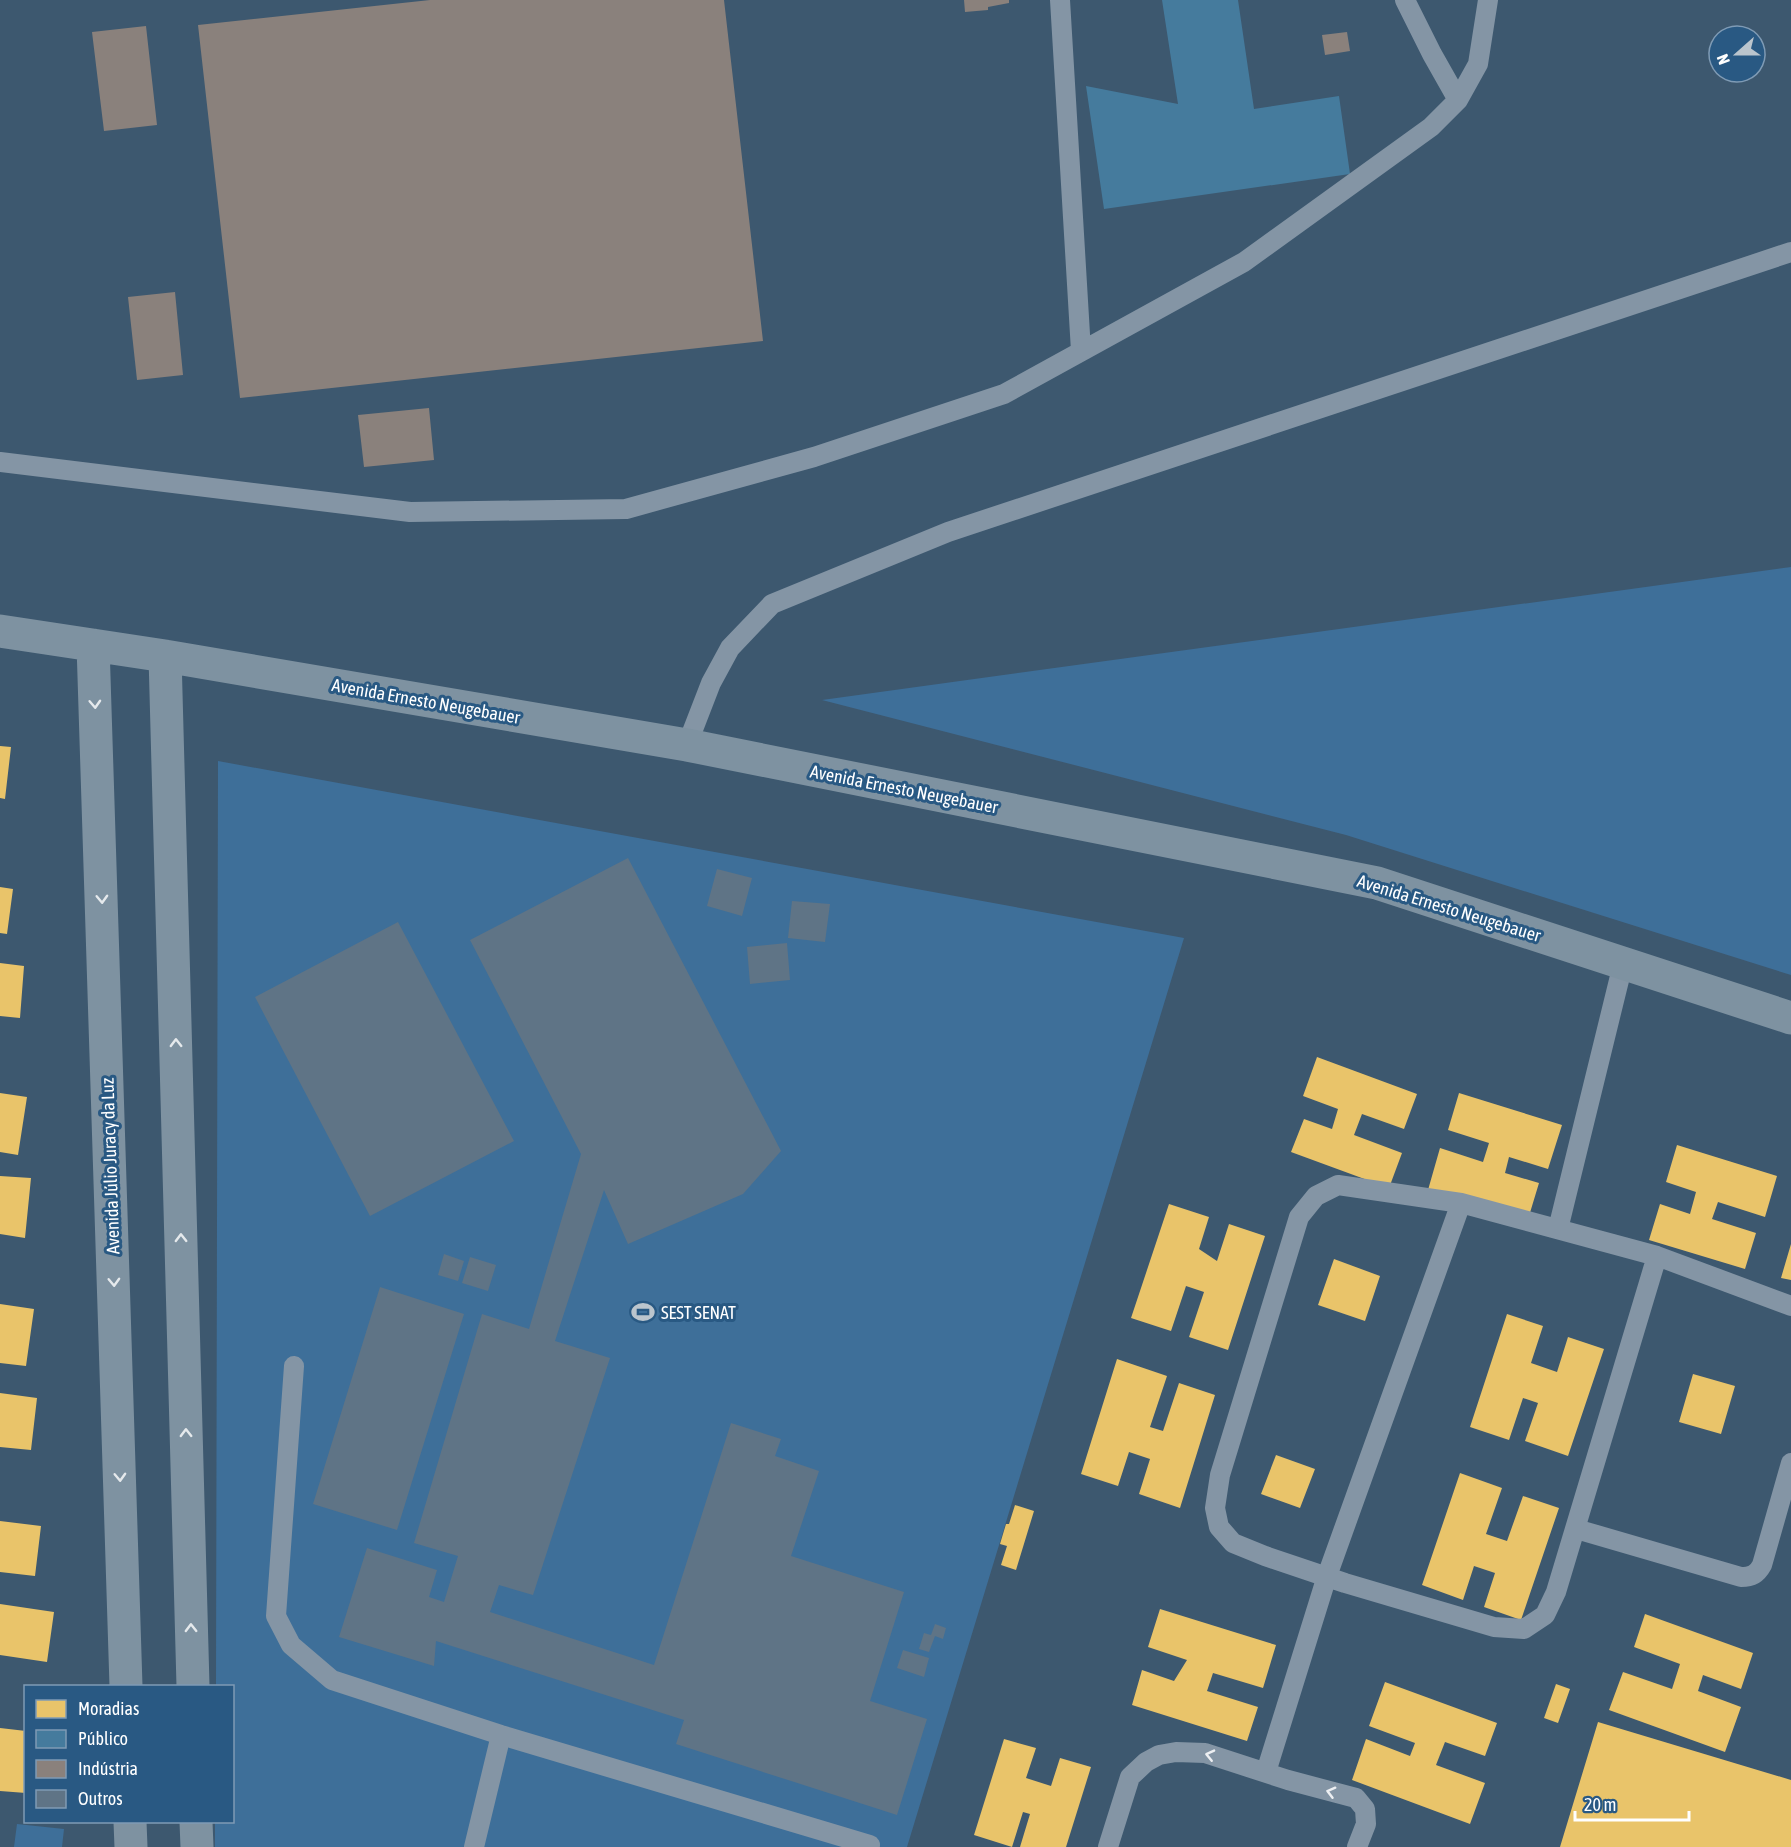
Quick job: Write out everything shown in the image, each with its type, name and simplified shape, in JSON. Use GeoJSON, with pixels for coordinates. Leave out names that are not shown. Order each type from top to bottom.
{"type":"FeatureCollection","features":[{"type":"Feature","properties":{"kind":"street","name":"Avenida Ernesto Neugebauer"},"geometry":{"type":"LineString","coordinates":[[0,631],[165,656],[687,745],[1377,883],[1791,1018]]}},
{"type":"Feature","properties":{"kind":"street","name":"Avenida Júlio Juracy da Luz"},"geometry":{"type":"LineString","coordinates":[[93,645],[126,1685]]}},
{"type":"Feature","properties":{"kind":"street"},"geometry":{"type":"LineString","coordinates":[[165,656],[193,1685]]}},
{"type":"Feature","properties":{"kind":"street"},"geometry":{"type":"LineString","coordinates":[[130,1823],[131,1847]]}},
{"type":"Feature","properties":{"kind":"street"},"geometry":{"type":"LineString","coordinates":[[196,1823],[197,1847]]}},
{"type":"Feature","properties":{"kind":"lane"},"geometry":{"type":"LineString","coordinates":[[1060,0],[1082,351]]}},
{"type":"Feature","properties":{"kind":"lane"},"geometry":{"type":"LineString","coordinates":[[1406,0],[1432,54],[1458,100]]}},
{"type":"Feature","properties":{"kind":"lane"},"geometry":{"type":"LineString","coordinates":[[0,462],[410,512],[626,509],[814,457],[1004,394],[1244,262],[1431,128],[1458,100],[1478,64],[1488,0]]}},
{"type":"Feature","properties":{"kind":"lane"},"geometry":{"type":"LineString","coordinates":[[687,745],[711,683],[730,648],[772,604],[948,532],[1791,252]]}},
{"type":"Feature","properties":{"kind":"lane"},"geometry":{"type":"LineString","coordinates":[[1558,1230],[1623,963]]}},
{"type":"Feature","properties":{"kind":"lane"},"geometry":{"type":"LineString","coordinates":[[1657,1256],[1556,1592],[1545,1615],[1524,1629],[1494,1627],[1345,1583],[1233,1543],[1219,1527],[1215,1508],[1220,1475],[1299,1217],[1316,1196],[1338,1185],[1461,1203],[1657,1256],[1791,1306]]}},
{"type":"Feature","properties":{"kind":"lane"},"geometry":{"type":"LineString","coordinates":[[1266,1772],[1327,1576],[1461,1203]]}},
{"type":"Feature","properties":{"kind":"lane"},"geometry":{"type":"LineString","coordinates":[[294,1366],[276,1616],[291,1645],[332,1680],[501,1735],[870,1845]]}},
{"type":"Feature","properties":{"kind":"lane"},"geometry":{"type":"LineString","coordinates":[[1576,1528],[1741,1577],[1750,1577],[1758,1573],[1762,1565],[1791,1463]]}},
{"type":"Feature","properties":{"kind":"lane"},"geometry":{"type":"LineString","coordinates":[[474,1847],[501,1735]]}},
{"type":"Feature","properties":{"kind":"lane"},"geometry":{"type":"LineString","coordinates":[[1108,1847],[1130,1778],[1146,1762],[1159,1755],[1176,1752],[1205,1753],[1288,1780],[1356,1798],[1365,1809],[1366,1824],[1357,1847]]}},
{"type":"Feature","properties":{"kind":"shaded area"},"geometry":{"type":"Polygon","coordinates":[[[1791,567],[1791,975],[1346,835],[822,700],[1791,567]]]}},
{"type":"Feature","properties":{"kind":"shaded area","name":"SEST SENAT"},"geometry":{"type":"Polygon","coordinates":[[[218,761],[1184,938],[907,1847],[215,1847],[215,1823],[234,1823],[234,1685],[216,1685],[218,761]]]}},
{"type":"Feature","properties":{"kind":"shaded area"},"geometry":{"type":"Polygon","coordinates":[[[17,1824],[64,1829],[62,1847],[14,1847],[17,1824]]]}},
{"type":"Feature","properties":{"kind":"building: Moradias"},"geometry":{"type":"Polygon","coordinates":[[[0,746],[11,747],[5,799],[0,798],[0,746]]]}},
{"type":"Feature","properties":{"kind":"building: Moradias"},"geometry":{"type":"Polygon","coordinates":[[[0,887],[13,889],[7,934],[0,933],[0,887]]]}},
{"type":"Feature","properties":{"kind":"building: Moradias"},"geometry":{"type":"Polygon","coordinates":[[[0,963],[24,966],[20,1018],[0,1016],[0,963]]]}},
{"type":"Feature","properties":{"kind":"building: Moradias"},"geometry":{"type":"Polygon","coordinates":[[[1317,1057],[1417,1094],[1404,1129],[1362,1114],[1354,1135],[1402,1153],[1389,1188],[1291,1152],[1304,1119],[1332,1129],[1338,1109],[1303,1096],[1317,1057]]]}},
{"type":"Feature","properties":{"kind":"building: Moradias"},"geometry":{"type":"Polygon","coordinates":[[[0,1093],[27,1097],[18,1155],[0,1152],[0,1093]]]}},
{"type":"Feature","properties":{"kind":"building: Moradias"},"geometry":{"type":"Polygon","coordinates":[[[1459,1093],[1562,1125],[1548,1169],[1509,1157],[1505,1173],[1539,1183],[1529,1216],[1428,1190],[1440,1148],[1483,1162],[1489,1143],[1448,1130],[1459,1093]]]}},
{"type":"Feature","properties":{"kind":"building: Moradias"},"geometry":{"type":"Polygon","coordinates":[[[1677,1145],[1777,1176],[1765,1217],[1718,1202],[1712,1219],[1756,1233],[1745,1269],[1649,1240],[1660,1204],[1690,1214],[1696,1192],[1666,1182],[1677,1145]]]}},
{"type":"Feature","properties":{"kind":"building: Moradias"},"geometry":{"type":"Polygon","coordinates":[[[0,1176],[31,1178],[25,1238],[0,1234],[0,1176]]]}},
{"type":"Feature","properties":{"kind":"building: Moradias"},"geometry":{"type":"Polygon","coordinates":[[[1169,1204],[1209,1217],[1199,1249],[1217,1261],[1229,1224],[1265,1236],[1228,1350],[1189,1337],[1204,1292],[1186,1286],[1171,1331],[1131,1318],[1169,1204]]]}},
{"type":"Feature","properties":{"kind":"building: Moradias"},"geometry":{"type":"Polygon","coordinates":[[[1791,1244],[1791,1280],[1781,1278],[1791,1244]]]}},
{"type":"Feature","properties":{"kind":"building: Moradias"},"geometry":{"type":"Polygon","coordinates":[[[1334,1259],[1380,1276],[1365,1321],[1318,1305],[1334,1259]]]}},
{"type":"Feature","properties":{"kind":"building: Moradias"},"geometry":{"type":"Polygon","coordinates":[[[0,1304],[34,1309],[26,1366],[0,1363],[0,1304]]]}},
{"type":"Feature","properties":{"kind":"building: Moradias"},"geometry":{"type":"Polygon","coordinates":[[[1507,1314],[1543,1326],[1531,1363],[1557,1372],[1568,1337],[1604,1349],[1568,1456],[1525,1441],[1538,1403],[1523,1398],[1509,1440],[1470,1427],[1507,1314]]]}},
{"type":"Feature","properties":{"kind":"building: Moradias"},"geometry":{"type":"Polygon","coordinates":[[[1117,1359],[1167,1376],[1150,1427],[1163,1431],[1179,1383],[1215,1395],[1180,1508],[1139,1494],[1150,1459],[1129,1452],[1118,1486],[1081,1474],[1117,1359]]]}},
{"type":"Feature","properties":{"kind":"building: Moradias"},"geometry":{"type":"Polygon","coordinates":[[[1693,1374],[1735,1386],[1721,1434],[1679,1422],[1693,1374]]]}},
{"type":"Feature","properties":{"kind":"building: Moradias"},"geometry":{"type":"Polygon","coordinates":[[[0,1393],[37,1398],[31,1450],[0,1447],[0,1393]]]}},
{"type":"Feature","properties":{"kind":"building: Moradias"},"geometry":{"type":"Polygon","coordinates":[[[1276,1455],[1315,1469],[1300,1508],[1261,1494],[1276,1455]]]}},
{"type":"Feature","properties":{"kind":"building: Moradias"},"geometry":{"type":"Polygon","coordinates":[[[1460,1473],[1502,1488],[1486,1534],[1507,1541],[1523,1496],[1559,1508],[1521,1620],[1484,1607],[1495,1573],[1474,1566],[1463,1600],[1422,1585],[1460,1473]]]}},
{"type":"Feature","properties":{"kind":"building: Moradias"},"geometry":{"type":"Polygon","coordinates":[[[1015,1505],[1034,1511],[1016,1570],[1001,1565],[1007,1546],[1000,1544],[1015,1505]]]}},
{"type":"Feature","properties":{"kind":"building: Moradias"},"geometry":{"type":"Polygon","coordinates":[[[0,1521],[41,1526],[35,1576],[0,1572],[0,1521]]]}},
{"type":"Feature","properties":{"kind":"building: Moradias"},"geometry":{"type":"Polygon","coordinates":[[[0,1604],[54,1612],[47,1662],[0,1655],[0,1604]]]}},
{"type":"Feature","properties":{"kind":"building: Moradias"},"geometry":{"type":"Polygon","coordinates":[[[1160,1609],[1276,1645],[1263,1688],[1213,1673],[1207,1691],[1258,1707],[1247,1741],[1132,1705],[1142,1670],[1174,1681],[1187,1660],[1148,1647],[1160,1609]]]}},
{"type":"Feature","properties":{"kind":"building: Moradias"},"geometry":{"type":"Polygon","coordinates":[[[1645,1614],[1753,1653],[1741,1689],[1703,1675],[1698,1691],[1741,1707],[1725,1752],[1609,1710],[1623,1672],[1672,1689],[1680,1664],[1634,1647],[1645,1614]]]}},
{"type":"Feature","properties":{"kind":"building: Moradias"},"geometry":{"type":"Polygon","coordinates":[[[1385,1682],[1497,1723],[1485,1756],[1445,1742],[1436,1765],[1485,1783],[1470,1824],[1352,1780],[1366,1739],[1410,1756],[1415,1743],[1369,1726],[1385,1682]]]}},
{"type":"Feature","properties":{"kind":"building: Moradias"},"geometry":{"type":"Polygon","coordinates":[[[1556,1684],[1570,1689],[1558,1723],[1544,1718],[1556,1684]]]}},
{"type":"Feature","properties":{"kind":"building: Moradias"},"geometry":{"type":"Polygon","coordinates":[[[1598,1722],[1791,1780],[1791,1847],[1560,1847],[1598,1722]]]}},
{"type":"Feature","properties":{"kind":"building: Moradias"},"geometry":{"type":"Polygon","coordinates":[[[0,1728],[24,1731],[24,1793],[0,1791],[0,1728]]]}},
{"type":"Feature","properties":{"kind":"building: Moradias"},"geometry":{"type":"Polygon","coordinates":[[[1004,1739],[1036,1748],[1026,1778],[1051,1786],[1060,1758],[1091,1767],[1066,1847],[1020,1847],[1030,1814],[1023,1812],[1012,1847],[974,1835],[1004,1739]]]}},
{"type":"Feature","properties":{"kind":"building: Público"},"geometry":{"type":"Polygon","coordinates":[[[1162,0],[1238,0],[1254,109],[1339,96],[1350,174],[1104,209],[1086,86],[1178,104],[1162,0]]]}},
{"type":"Feature","properties":{"kind":"building: Indústria"},"geometry":{"type":"Polygon","coordinates":[[[430,0],[724,0],[763,341],[240,398],[198,25],[430,0]]]}},
{"type":"Feature","properties":{"kind":"building: Indústria"},"geometry":{"type":"Polygon","coordinates":[[[964,0],[1009,0],[1009,3],[988,7],[988,10],[965,12],[964,0]]]}},
{"type":"Feature","properties":{"kind":"building: Indústria"},"geometry":{"type":"Polygon","coordinates":[[[146,26],[157,125],[104,131],[92,32],[146,26]]]}},
{"type":"Feature","properties":{"kind":"building: Indústria"},"geometry":{"type":"Polygon","coordinates":[[[1347,32],[1350,51],[1325,55],[1322,35],[1347,32]]]}},
{"type":"Feature","properties":{"kind":"building: Indústria"},"geometry":{"type":"Polygon","coordinates":[[[175,292],[183,375],[137,380],[128,297],[175,292]]]}},
{"type":"Feature","properties":{"kind":"building: Indústria"},"geometry":{"type":"Polygon","coordinates":[[[429,408],[434,460],[364,467],[358,415],[429,408]]]}},
{"type":"Feature","properties":{"kind":"building: Outros"},"geometry":{"type":"Polygon","coordinates":[[[628,858],[781,1151],[743,1194],[628,1244],[604,1190],[555,1341],[610,1358],[533,1595],[499,1585],[490,1612],[654,1665],[731,1423],[781,1439],[775,1456],[819,1471],[791,1556],[904,1592],[870,1701],[927,1719],[897,1815],[676,1744],[684,1720],[436,1641],[434,1666],[339,1637],[367,1548],[437,1570],[429,1597],[444,1602],[458,1556],[414,1543],[482,1314],[529,1329],[581,1154],[470,940],[628,858]]]}},
{"type":"Feature","properties":{"kind":"building: Outros"},"geometry":{"type":"Polygon","coordinates":[[[717,869],[752,878],[742,916],[707,906],[717,869]]]}},
{"type":"Feature","properties":{"kind":"building: Outros"},"geometry":{"type":"Polygon","coordinates":[[[792,901],[830,904],[825,942],[788,938],[792,901]]]}},
{"type":"Feature","properties":{"kind":"building: Outros"},"geometry":{"type":"Polygon","coordinates":[[[398,922],[514,1141],[370,1216],[255,997],[398,922]]]}},
{"type":"Feature","properties":{"kind":"building: Outros"},"geometry":{"type":"Polygon","coordinates":[[[787,943],[790,980],[750,984],[747,947],[787,943]]]}},
{"type":"Feature","properties":{"kind":"building: Outros"},"geometry":{"type":"Polygon","coordinates":[[[444,1254],[464,1261],[458,1281],[438,1275],[444,1254]]]}},
{"type":"Feature","properties":{"kind":"building: Outros"},"geometry":{"type":"Polygon","coordinates":[[[470,1257],[496,1265],[488,1291],[462,1283],[470,1257]]]}},
{"type":"Feature","properties":{"kind":"building: Outros"},"geometry":{"type":"Polygon","coordinates":[[[380,1287],[464,1314],[397,1530],[313,1504],[380,1287]]]}},
{"type":"Feature","properties":{"kind":"building: Outros"},"geometry":{"type":"Polygon","coordinates":[[[935,1624],[946,1628],[943,1639],[935,1636],[929,1652],[919,1649],[924,1633],[931,1635],[935,1624]]]}},
{"type":"Feature","properties":{"kind":"building: Outros"},"geometry":{"type":"Polygon","coordinates":[[[903,1650],[929,1658],[924,1677],[897,1668],[903,1650]]]}},
{"type":"Feature","properties":{"kind":"place","name":"SEST SENAT"},"geometry":{"type":"Point","coordinates":[643,1312]}}]}
